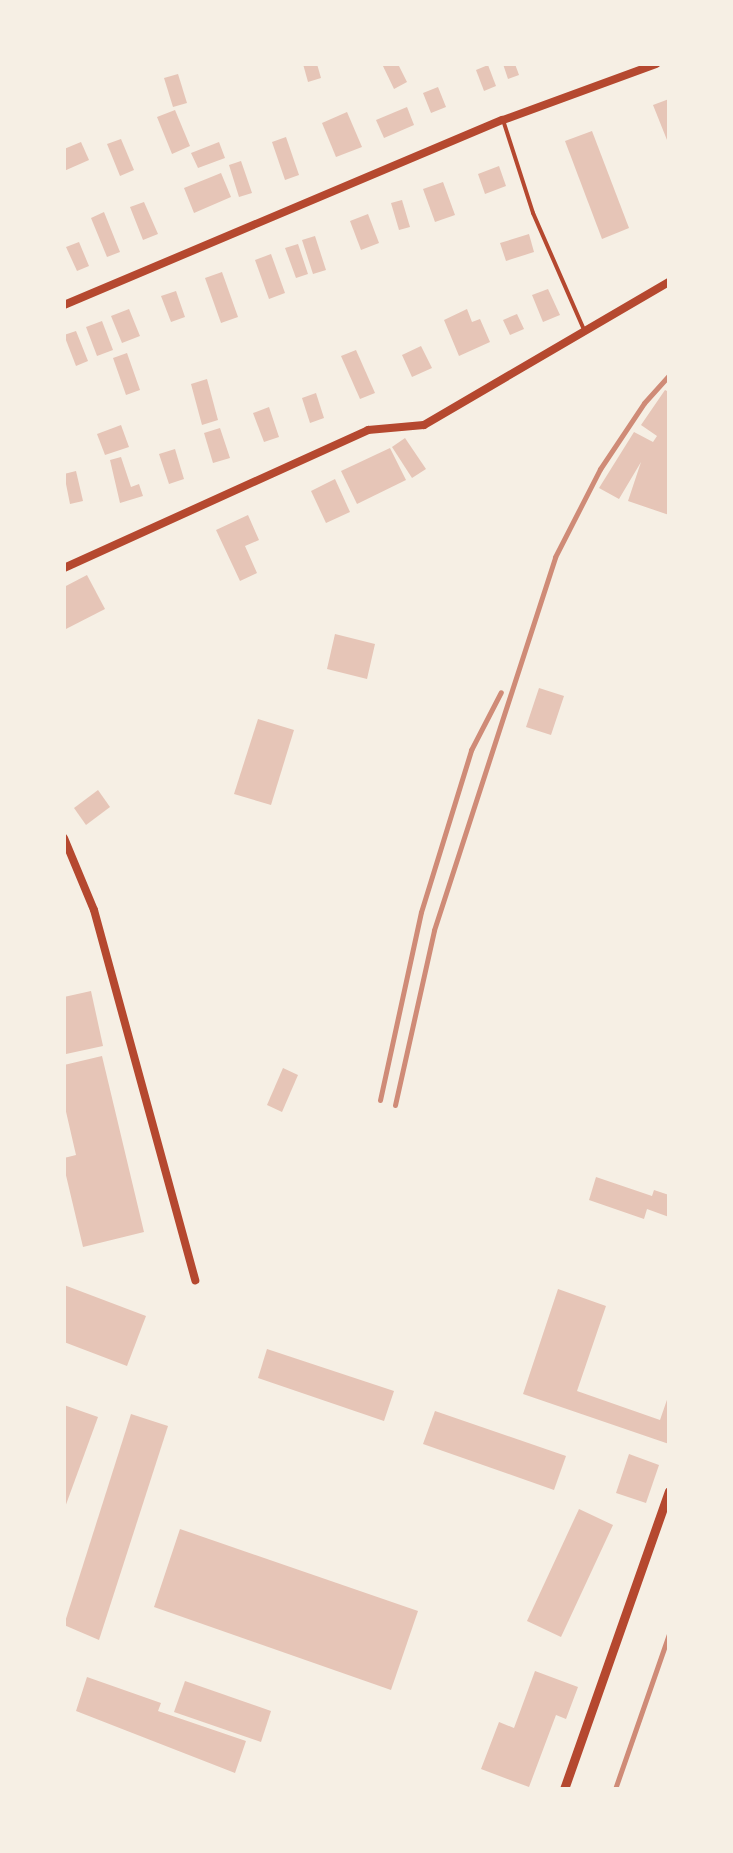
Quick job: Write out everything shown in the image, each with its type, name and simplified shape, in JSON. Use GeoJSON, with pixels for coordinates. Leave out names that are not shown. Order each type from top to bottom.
{"type":"FeatureCollection","features":[{"type":"Feature","properties":{"kind":"street"},"geometry":{"type":"LineString","coordinates":[[64,305],[503,120],[656,64]]}},
{"type":"Feature","properties":{"kind":"street"},"geometry":{"type":"LineString","coordinates":[[64,568],[368,430],[424,425],[669,282]]}},
{"type":"Feature","properties":{"kind":"street"},"geometry":{"type":"LineString","coordinates":[[64,838],[94,910],[195,1280]]}},
{"type":"Feature","properties":{"kind":"street"},"geometry":{"type":"LineString","coordinates":[[564,1789],[669,1491]]}},
{"type":"Feature","properties":{"kind":"lane"},"geometry":{"type":"LineString","coordinates":[[503,120],[533,213],[584,330]]}},
{"type":"Feature","properties":{"kind":"building"},"geometry":{"type":"Polygon","coordinates":[[[303,64],[317,64],[321,78],[308,82],[303,64]]]}},
{"type":"Feature","properties":{"kind":"building"},"geometry":{"type":"Polygon","coordinates":[[[382,64],[398,64],[407,82],[394,89],[382,64]]]}},
{"type":"Feature","properties":{"kind":"building"},"geometry":{"type":"Polygon","coordinates":[[[503,64],[515,64],[519,75],[508,79],[503,64]]]}},
{"type":"Feature","properties":{"kind":"building"},"geometry":{"type":"Polygon","coordinates":[[[488,65],[496,86],[484,91],[476,70],[488,65]]]}},
{"type":"Feature","properties":{"kind":"building"},"geometry":{"type":"Polygon","coordinates":[[[178,74],[187,103],[173,107],[164,78],[178,74]]]}},
{"type":"Feature","properties":{"kind":"building"},"geometry":{"type":"Polygon","coordinates":[[[438,87],[446,107],[431,113],[423,93],[438,87]]]}},
{"type":"Feature","properties":{"kind":"building"},"geometry":{"type":"Polygon","coordinates":[[[669,99],[669,145],[653,105],[669,99]]]}},
{"type":"Feature","properties":{"kind":"building"},"geometry":{"type":"Polygon","coordinates":[[[407,107],[414,125],[384,138],[376,120],[407,107]]]}},
{"type":"Feature","properties":{"kind":"building"},"geometry":{"type":"Polygon","coordinates":[[[175,110],[190,146],[172,154],[157,117],[175,110]]]}},
{"type":"Feature","properties":{"kind":"building"},"geometry":{"type":"Polygon","coordinates":[[[347,112],[362,147],[336,157],[322,123],[347,112]]]}},
{"type":"Feature","properties":{"kind":"building"},"geometry":{"type":"Polygon","coordinates":[[[592,131],[629,228],[602,239],[565,141],[592,131]]]}},
{"type":"Feature","properties":{"kind":"building"},"geometry":{"type":"Polygon","coordinates":[[[286,137],[299,175],[285,180],[272,142],[286,137]]]}},
{"type":"Feature","properties":{"kind":"building"},"geometry":{"type":"Polygon","coordinates":[[[121,139],[134,170],[120,176],[107,144],[121,139]]]}},
{"type":"Feature","properties":{"kind":"building"},"geometry":{"type":"Polygon","coordinates":[[[81,142],[89,160],[64,171],[64,149],[81,142]]]}},
{"type":"Feature","properties":{"kind":"building"},"geometry":{"type":"Polygon","coordinates":[[[219,142],[225,158],[198,168],[191,153],[219,142]]]}},
{"type":"Feature","properties":{"kind":"building"},"geometry":{"type":"Polygon","coordinates":[[[241,161],[252,193],[239,197],[229,165],[241,161]]]}},
{"type":"Feature","properties":{"kind":"building"},"geometry":{"type":"Polygon","coordinates":[[[499,166],[506,186],[485,194],[478,174],[499,166]]]}},
{"type":"Feature","properties":{"kind":"building"},"geometry":{"type":"Polygon","coordinates":[[[221,173],[231,197],[194,213],[184,188],[221,173]]]}},
{"type":"Feature","properties":{"kind":"building"},"geometry":{"type":"Polygon","coordinates":[[[443,182],[455,215],[435,222],[423,189],[443,182]]]}},
{"type":"Feature","properties":{"kind":"building"},"geometry":{"type":"Polygon","coordinates":[[[402,200],[410,227],[399,230],[391,203],[402,200]]]}},
{"type":"Feature","properties":{"kind":"building"},"geometry":{"type":"Polygon","coordinates":[[[144,202],[158,234],[143,240],[130,207],[144,202]]]}},
{"type":"Feature","properties":{"kind":"building"},"geometry":{"type":"Polygon","coordinates":[[[104,212],[120,252],[107,257],[91,218],[104,212]]]}},
{"type":"Feature","properties":{"kind":"building"},"geometry":{"type":"Polygon","coordinates":[[[368,214],[379,243],[361,250],[350,221],[368,214]]]}},
{"type":"Feature","properties":{"kind":"building"},"geometry":{"type":"Polygon","coordinates":[[[529,234],[534,252],[506,261],[500,243],[529,234]]]}},
{"type":"Feature","properties":{"kind":"building"},"geometry":{"type":"Polygon","coordinates":[[[315,236],[326,270],[313,274],[302,240],[315,236]]]}},
{"type":"Feature","properties":{"kind":"building"},"geometry":{"type":"Polygon","coordinates":[[[79,242],[89,266],[77,271],[66,247],[79,242]]]}},
{"type":"Feature","properties":{"kind":"building"},"geometry":{"type":"Polygon","coordinates":[[[298,244],[308,274],[296,278],[285,248],[298,244]]]}},
{"type":"Feature","properties":{"kind":"building"},"geometry":{"type":"Polygon","coordinates":[[[271,254],[285,293],[269,299],[255,260],[271,254]]]}},
{"type":"Feature","properties":{"kind":"building"},"geometry":{"type":"Polygon","coordinates":[[[222,272],[238,317],[221,323],[205,278],[222,272]]]}},
{"type":"Feature","properties":{"kind":"building"},"geometry":{"type":"Polygon","coordinates":[[[548,289],[560,315],[543,322],[532,295],[548,289]]]}},
{"type":"Feature","properties":{"kind":"building"},"geometry":{"type":"Polygon","coordinates":[[[176,291],[185,317],[171,322],[161,296],[176,291]]]}},
{"type":"Feature","properties":{"kind":"building"},"geometry":{"type":"Polygon","coordinates":[[[129,309],[140,336],[122,343],[111,316],[129,309]]]}},
{"type":"Feature","properties":{"kind":"building"},"geometry":{"type":"Polygon","coordinates":[[[467,309],[472,322],[480,319],[490,342],[459,356],[444,320],[467,309]]]}},
{"type":"Feature","properties":{"kind":"building"},"geometry":{"type":"Polygon","coordinates":[[[517,314],[524,329],[510,335],[503,320],[517,314]]]}},
{"type":"Feature","properties":{"kind":"building"},"geometry":{"type":"Polygon","coordinates":[[[102,321],[113,350],[97,356],[86,327],[102,321]]]}},
{"type":"Feature","properties":{"kind":"building"},"geometry":{"type":"Polygon","coordinates":[[[76,331],[88,361],[76,366],[64,335],[76,331]]]}},
{"type":"Feature","properties":{"kind":"building"},"geometry":{"type":"Polygon","coordinates":[[[421,346],[432,368],[412,377],[402,355],[421,346]]]}},
{"type":"Feature","properties":{"kind":"building"},"geometry":{"type":"Polygon","coordinates":[[[356,350],[375,393],[360,399],[341,356],[356,350]]]}},
{"type":"Feature","properties":{"kind":"building"},"geometry":{"type":"Polygon","coordinates":[[[127,353],[140,390],[126,395],[113,358],[127,353]]]}},
{"type":"Feature","properties":{"kind":"building"},"geometry":{"type":"Polygon","coordinates":[[[207,379],[218,420],[202,425],[191,384],[207,379]]]}},
{"type":"Feature","properties":{"kind":"building"},"geometry":{"type":"Polygon","coordinates":[[[665,390],[669,392],[669,515],[628,501],[641,462],[619,499],[599,488],[634,432],[653,442],[657,436],[641,425],[665,390]]]}},
{"type":"Feature","properties":{"kind":"building"},"geometry":{"type":"Polygon","coordinates":[[[316,393],[324,418],[310,423],[302,398],[316,393]]]}},
{"type":"Feature","properties":{"kind":"building"},"geometry":{"type":"Polygon","coordinates":[[[269,407],[279,437],[264,442],[253,413],[269,407]]]}},
{"type":"Feature","properties":{"kind":"building"},"geometry":{"type":"Polygon","coordinates":[[[121,425],[129,447],[105,455],[97,434],[121,425]]]}},
{"type":"Feature","properties":{"kind":"building"},"geometry":{"type":"Polygon","coordinates":[[[220,428],[230,458],[213,463],[204,433],[220,428]]]}},
{"type":"Feature","properties":{"kind":"building"},"geometry":{"type":"Polygon","coordinates":[[[405,438],[426,469],[412,478],[392,447],[405,438]]]}},
{"type":"Feature","properties":{"kind":"building"},"geometry":{"type":"Polygon","coordinates":[[[390,448],[406,480],[357,504],[341,471],[390,448]]]}},
{"type":"Feature","properties":{"kind":"building"},"geometry":{"type":"Polygon","coordinates":[[[175,449],[184,479],[169,484],[159,454],[175,449]]]}},
{"type":"Feature","properties":{"kind":"building"},"geometry":{"type":"Polygon","coordinates":[[[121,457],[131,487],[139,484],[143,496],[120,503],[110,460],[121,457]]]}},
{"type":"Feature","properties":{"kind":"building"},"geometry":{"type":"Polygon","coordinates":[[[76,471],[83,501],[70,504],[64,474],[76,471]]]}},
{"type":"Feature","properties":{"kind":"building"},"geometry":{"type":"Polygon","coordinates":[[[335,479],[350,512],[326,523],[311,491],[335,479]]]}},
{"type":"Feature","properties":{"kind":"building"},"geometry":{"type":"Polygon","coordinates":[[[248,515],[259,540],[245,546],[257,573],[240,581],[216,530],[248,515]]]}},
{"type":"Feature","properties":{"kind":"building"},"geometry":{"type":"Polygon","coordinates":[[[87,575],[105,609],[64,630],[64,587],[87,575]]]}},
{"type":"Feature","properties":{"kind":"building"},"geometry":{"type":"Polygon","coordinates":[[[335,634],[375,644],[367,679],[327,669],[335,634]]]}},
{"type":"Feature","properties":{"kind":"building"},"geometry":{"type":"Polygon","coordinates":[[[539,688],[564,696],[551,735],[526,727],[539,688]]]}},
{"type":"Feature","properties":{"kind":"building"},"geometry":{"type":"Polygon","coordinates":[[[258,719],[294,730],[271,805],[234,794],[258,719]]]}},
{"type":"Feature","properties":{"kind":"building"},"geometry":{"type":"Polygon","coordinates":[[[98,790],[110,807],[86,825],[74,808],[98,790]]]}},
{"type":"Feature","properties":{"kind":"building"},"geometry":{"type":"Polygon","coordinates":[[[91,991],[103,1046],[66,1054],[64,997],[91,991]]]}},
{"type":"Feature","properties":{"kind":"building"},"geometry":{"type":"Polygon","coordinates":[[[102,1056],[144,1232],[83,1247],[64,1167],[64,1158],[76,1155],[64,1103],[64,1065],[102,1056]]]}},
{"type":"Feature","properties":{"kind":"building"},"geometry":{"type":"Polygon","coordinates":[[[283,1068],[298,1075],[282,1112],[267,1105],[283,1068]]]}},
{"type":"Feature","properties":{"kind":"building"},"geometry":{"type":"Polygon","coordinates":[[[596,1177],[652,1196],[654,1190],[669,1195],[669,1217],[647,1209],[644,1219],[589,1200],[596,1177]]]}},
{"type":"Feature","properties":{"kind":"building"},"geometry":{"type":"Polygon","coordinates":[[[64,1285],[146,1316],[127,1366],[64,1342],[64,1285]]]}},
{"type":"Feature","properties":{"kind":"building"},"geometry":{"type":"Polygon","coordinates":[[[558,1289],[606,1306],[577,1391],[660,1420],[669,1394],[669,1444],[523,1394],[558,1289]]]}},
{"type":"Feature","properties":{"kind":"building"},"geometry":{"type":"Polygon","coordinates":[[[267,1349],[394,1391],[384,1421],[258,1378],[267,1349]]]}},
{"type":"Feature","properties":{"kind":"building"},"geometry":{"type":"Polygon","coordinates":[[[64,1405],[98,1417],[64,1510],[64,1405]]]}},
{"type":"Feature","properties":{"kind":"building"},"geometry":{"type":"Polygon","coordinates":[[[435,1411],[566,1456],[554,1490],[423,1444],[435,1411]]]}},
{"type":"Feature","properties":{"kind":"building"},"geometry":{"type":"Polygon","coordinates":[[[131,1414],[168,1426],[99,1640],[64,1625],[131,1414]]]}},
{"type":"Feature","properties":{"kind":"building"},"geometry":{"type":"Polygon","coordinates":[[[629,1454],[659,1465],[646,1503],[616,1493],[629,1454]]]}},
{"type":"Feature","properties":{"kind":"building"},"geometry":{"type":"Polygon","coordinates":[[[579,1509],[613,1525],[561,1637],[527,1621],[579,1509]]]}},
{"type":"Feature","properties":{"kind":"building"},"geometry":{"type":"Polygon","coordinates":[[[180,1529],[418,1611],[391,1690],[154,1607],[180,1529]]]}},
{"type":"Feature","properties":{"kind":"building"},"geometry":{"type":"Polygon","coordinates":[[[535,1671],[578,1687],[566,1719],[556,1715],[529,1787],[481,1769],[499,1722],[514,1728],[535,1671]]]}},
{"type":"Feature","properties":{"kind":"building"},"geometry":{"type":"Polygon","coordinates":[[[87,1677],[161,1703],[158,1711],[246,1741],[235,1773],[76,1711],[87,1677]]]}},
{"type":"Feature","properties":{"kind":"building"},"geometry":{"type":"Polygon","coordinates":[[[185,1681],[271,1711],[261,1742],[174,1712],[185,1681]]]}},
{"type":"Feature","properties":{"kind":"railway"},"geometry":{"type":"LineString","coordinates":[[395,1105],[434,930],[555,557],[600,469],[644,403],[669,375]]}},
{"type":"Feature","properties":{"kind":"railway"},"geometry":{"type":"LineString","coordinates":[[380,1100],[421,912],[471,750],[501,692]]}},
{"type":"Feature","properties":{"kind":"railway"},"geometry":{"type":"LineString","coordinates":[[615,1789],[669,1634]]}}]}
